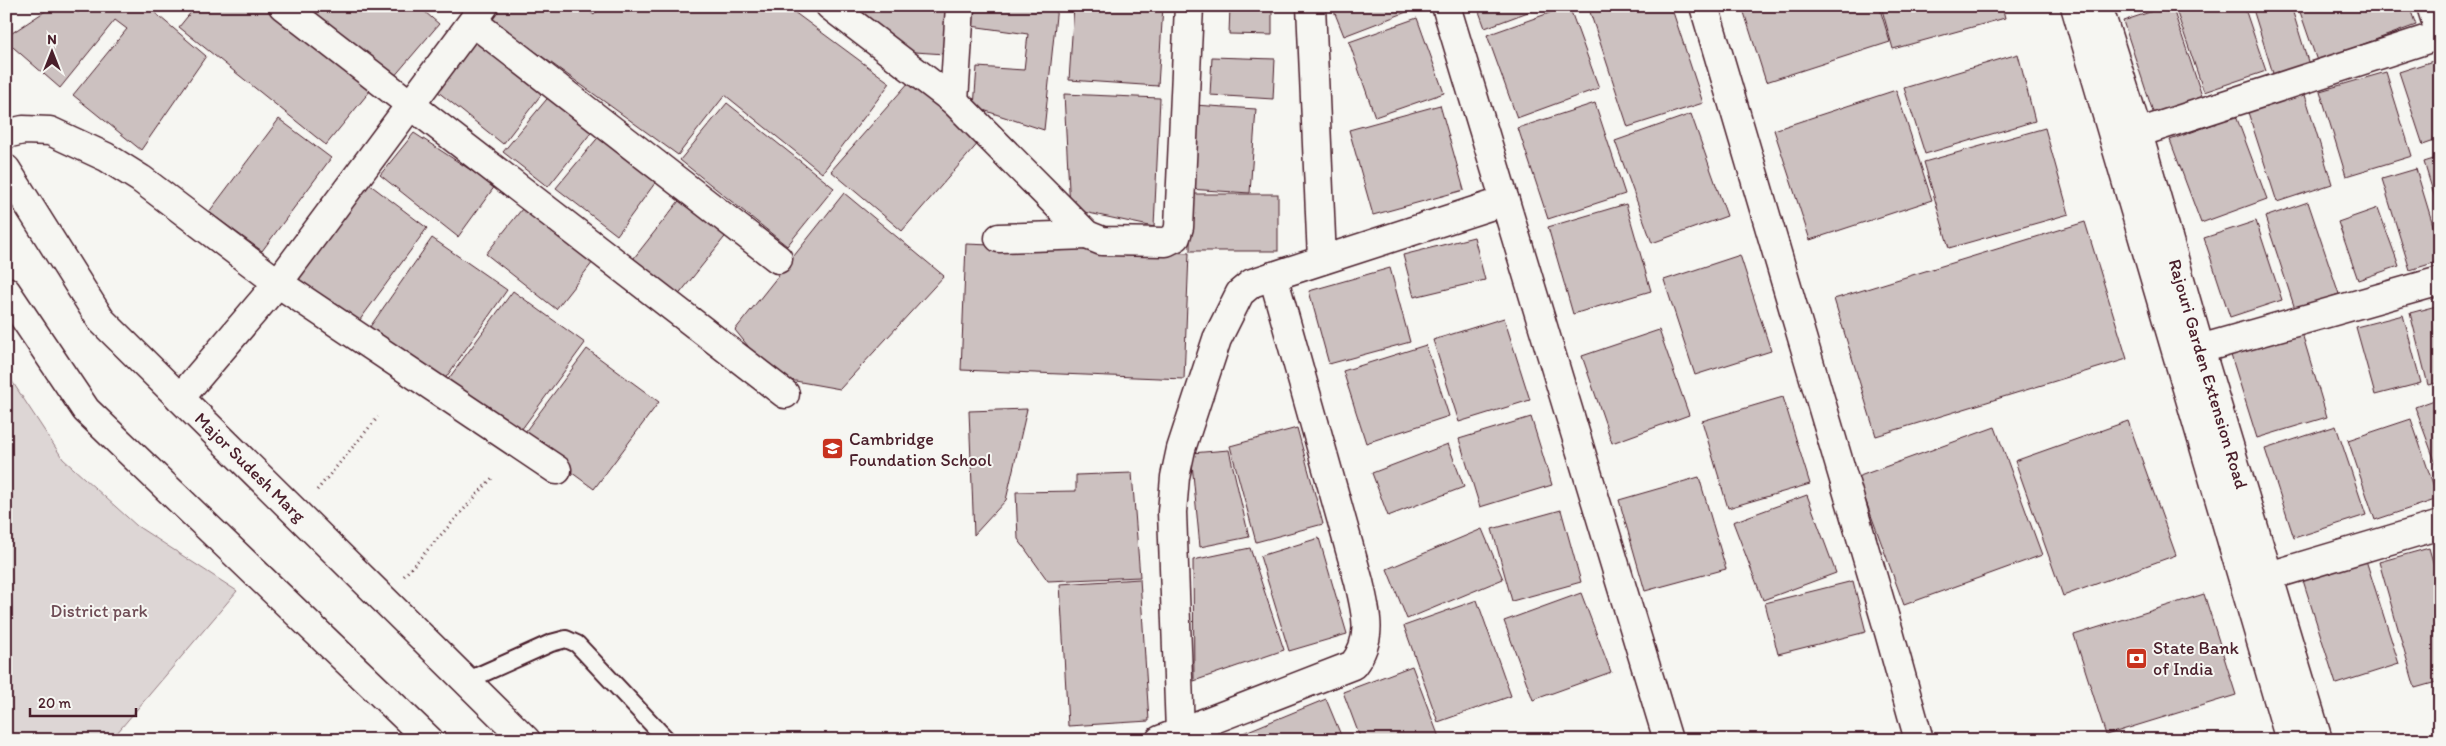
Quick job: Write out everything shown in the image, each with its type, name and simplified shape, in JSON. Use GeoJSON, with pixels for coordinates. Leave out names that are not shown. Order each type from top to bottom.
{"type":"FeatureCollection","features":[{"type":"Feature","properties":{"kind":"street"},"geometry":{"type":"LineString","coordinates":[[283,6],[784,394]]}},
{"type":"Feature","properties":{"kind":"street"},"geometry":{"type":"LineString","coordinates":[[830,6],[954,101],[1087,235],[1102,241],[1166,242],[1176,237],[1179,226],[1189,6]]}},
{"type":"Feature","properties":{"kind":"street"},"geometry":{"type":"LineString","coordinates":[[954,101],[960,6]]}},
{"type":"Feature","properties":{"kind":"street"},"geometry":{"type":"LineString","coordinates":[[1311,6],[1322,260]]}},
{"type":"Feature","properties":{"kind":"street"},"geometry":{"type":"LineString","coordinates":[[1446,6],[1668,740]]}},
{"type":"Feature","properties":{"kind":"street"},"geometry":{"type":"LineString","coordinates":[[1704,6],[1889,632],[1919,740]]}},
{"type":"Feature","properties":{"kind":"street","name":"Rajouri Garden Extension Road"},"geometry":{"type":"LineString","coordinates":[[2075,6],[2290,740]]}},
{"type":"Feature","properties":{"kind":"street","name":"Rajouri Garden Extension Road"},"geometry":{"type":"LineString","coordinates":[[2098,6],[2138,133],[2200,349],[2318,740]]}},
{"type":"Feature","properties":{"kind":"street"},"geometry":{"type":"LineString","coordinates":[[2138,133],[2440,35],[2431,6]]}},
{"type":"Feature","properties":{"kind":"street"},"geometry":{"type":"LineString","coordinates":[[180,398],[278,283],[479,14],[778,259]]}},
{"type":"Feature","properties":{"kind":"street"},"geometry":{"type":"LineString","coordinates":[[6,134],[23,130],[50,131],[106,158],[141,179],[278,283],[558,470]]}},
{"type":"Feature","properties":{"kind":"street","name":"Major Sudesh Marg"},"geometry":{"type":"LineString","coordinates":[[6,169],[101,320],[526,740]]}},
{"type":"Feature","properties":{"kind":"street"},"geometry":{"type":"LineString","coordinates":[[1273,276],[1359,582],[1368,622],[1367,639],[1361,655],[1353,665],[1170,736],[1172,512],[1175,477],[1181,449],[1217,339],[1240,293],[1252,283],[1273,276],[1322,260],[1505,201]]}},
{"type":"Feature","properties":{"kind":"street"},"geometry":{"type":"LineString","coordinates":[[999,238],[1087,235]]}},
{"type":"Feature","properties":{"kind":"street"},"geometry":{"type":"LineString","coordinates":[[2200,349],[2440,281]]}},
{"type":"Feature","properties":{"kind":"street"},"geometry":{"type":"LineString","coordinates":[[6,291],[86,410],[429,740]]}},
{"type":"Feature","properties":{"kind":"street"},"geometry":{"type":"LineString","coordinates":[[2269,576],[2440,525]]}},
{"type":"Feature","properties":{"kind":"lane"},"geometry":{"type":"LineString","coordinates":[[466,681],[551,643],[566,639],[577,644],[667,740]]}},
{"type":"Feature","properties":{"kind":"path"},"geometry":{"type":"LineString","coordinates":[[314,495],[378,417]]}},
{"type":"Feature","properties":{"kind":"path"},"geometry":{"type":"LineString","coordinates":[[401,580],[493,477]]}},
{"type":"Feature","properties":{"kind":"green space","name":"District park"},"geometry":{"type":"Polygon","coordinates":[[[6,372],[63,459],[137,526],[237,591],[111,740],[6,740],[6,372]]]}},
{"type":"Feature","properties":{"kind":"building"},"geometry":{"type":"Polygon","coordinates":[[[53,6],[71,6],[78,13],[84,6],[147,6],[206,56],[141,150],[73,95],[127,29],[115,20],[60,88],[6,41],[6,37],[53,6]]]}},
{"type":"Feature","properties":{"kind":"building"},"geometry":{"type":"Polygon","coordinates":[[[196,6],[265,6],[370,91],[326,145],[179,27],[196,6]]]}},
{"type":"Feature","properties":{"kind":"building"},"geometry":{"type":"Polygon","coordinates":[[[322,6],[418,6],[439,24],[393,78],[316,13],[322,6]]]}},
{"type":"Feature","properties":{"kind":"building"},"geometry":{"type":"Polygon","coordinates":[[[492,6],[583,6],[594,15],[601,6],[786,6],[890,83],[822,173],[725,95],[678,155],[485,15],[492,6]]]}},
{"type":"Feature","properties":{"kind":"building"},"geometry":{"type":"Polygon","coordinates":[[[850,6],[946,6],[945,54],[900,51],[850,6]]]}},
{"type":"Feature","properties":{"kind":"building"},"geometry":{"type":"Polygon","coordinates":[[[975,6],[1057,6],[1044,130],[974,107],[977,67],[1024,70],[1028,34],[971,26],[975,6]]]}},
{"type":"Feature","properties":{"kind":"building"},"geometry":{"type":"Polygon","coordinates":[[[1074,6],[1163,6],[1158,86],[1069,80],[1074,6]]]}},
{"type":"Feature","properties":{"kind":"building"},"geometry":{"type":"Polygon","coordinates":[[[1230,6],[1272,6],[1272,35],[1229,34],[1230,6]]]}},
{"type":"Feature","properties":{"kind":"building"},"geometry":{"type":"Polygon","coordinates":[[[1332,6],[1416,6],[1417,8],[1344,36],[1332,6]]]}},
{"type":"Feature","properties":{"kind":"building"},"geometry":{"type":"Polygon","coordinates":[[[1477,6],[1544,6],[1485,28],[1477,6]]]}},
{"type":"Feature","properties":{"kind":"building"},"geometry":{"type":"Polygon","coordinates":[[[1569,6],[1599,88],[1517,118],[1487,35],[1569,6]]]}},
{"type":"Feature","properties":{"kind":"building"},"geometry":{"type":"Polygon","coordinates":[[[1588,6],[1671,6],[1703,103],[1628,127],[1588,6]]]}},
{"type":"Feature","properties":{"kind":"building"},"geometry":{"type":"Polygon","coordinates":[[[1742,6],[1879,6],[1890,42],[1766,82],[1742,6]]]}},
{"type":"Feature","properties":{"kind":"building"},"geometry":{"type":"Polygon","coordinates":[[[1881,6],[2002,6],[2005,18],[1893,49],[1881,6]]]}},
{"type":"Feature","properties":{"kind":"building"},"geometry":{"type":"Polygon","coordinates":[[[2172,6],[2204,102],[2155,118],[2123,21],[2172,6]]]}},
{"type":"Feature","properties":{"kind":"building"},"geometry":{"type":"Polygon","coordinates":[[[2187,6],[2244,6],[2266,71],[2204,92],[2176,10],[2187,6]]]}},
{"type":"Feature","properties":{"kind":"building"},"geometry":{"type":"Polygon","coordinates":[[[2252,6],[2291,6],[2310,68],[2275,80],[2252,6]]]}},
{"type":"Feature","properties":{"kind":"building"},"geometry":{"type":"Polygon","coordinates":[[[2298,6],[2409,6],[2416,25],[2317,61],[2298,6]]]}},
{"type":"Feature","properties":{"kind":"building"},"geometry":{"type":"Polygon","coordinates":[[[1417,18],[1444,93],[1375,117],[1349,42],[1417,18]]]}},
{"type":"Feature","properties":{"kind":"building"},"geometry":{"type":"Polygon","coordinates":[[[479,35],[547,87],[503,144],[437,91],[479,35]]]}},
{"type":"Feature","properties":{"kind":"building"},"geometry":{"type":"Polygon","coordinates":[[[2018,54],[2035,121],[1925,154],[1904,88],[2018,54]]]}},
{"type":"Feature","properties":{"kind":"building"},"geometry":{"type":"Polygon","coordinates":[[[1212,57],[1275,59],[1273,99],[1210,95],[1212,57]]]}},
{"type":"Feature","properties":{"kind":"building"},"geometry":{"type":"Polygon","coordinates":[[[2433,61],[2440,81],[2440,139],[2423,145],[2399,72],[2433,61]]]}},
{"type":"Feature","properties":{"kind":"building"},"geometry":{"type":"Polygon","coordinates":[[[2386,72],[2412,156],[2346,176],[2320,91],[2386,72]]]}},
{"type":"Feature","properties":{"kind":"building"},"geometry":{"type":"Polygon","coordinates":[[[910,81],[980,141],[902,231],[831,171],[910,81]]]}},
{"type":"Feature","properties":{"kind":"building"},"geometry":{"type":"Polygon","coordinates":[[[2302,85],[2332,184],[2277,202],[2245,103],[2302,85]]]}},
{"type":"Feature","properties":{"kind":"building"},"geometry":{"type":"Polygon","coordinates":[[[1896,90],[1932,200],[1810,240],[1774,130],[1896,90]]]}},
{"type":"Feature","properties":{"kind":"building"},"geometry":{"type":"Polygon","coordinates":[[[551,94],[594,129],[548,187],[503,152],[551,94]]]}},
{"type":"Feature","properties":{"kind":"building"},"geometry":{"type":"Polygon","coordinates":[[[1064,94],[1160,98],[1154,227],[1070,209],[1064,94]]]}},
{"type":"Feature","properties":{"kind":"building"},"geometry":{"type":"Polygon","coordinates":[[[727,103],[834,188],[787,246],[680,160],[727,103]]]}},
{"type":"Feature","properties":{"kind":"building"},"geometry":{"type":"Polygon","coordinates":[[[1595,103],[1625,194],[1548,219],[1518,128],[1595,103]]]}},
{"type":"Feature","properties":{"kind":"building"},"geometry":{"type":"Polygon","coordinates":[[[1194,105],[1256,109],[1250,193],[1188,189],[1194,105]]]}},
{"type":"Feature","properties":{"kind":"building"},"geometry":{"type":"Polygon","coordinates":[[[1440,105],[1464,190],[1373,215],[1349,130],[1440,105]]]}},
{"type":"Feature","properties":{"kind":"building"},"geometry":{"type":"Polygon","coordinates":[[[1691,114],[1727,216],[1652,243],[1615,141],[1691,114]]]}},
{"type":"Feature","properties":{"kind":"building"},"geometry":{"type":"Polygon","coordinates":[[[2236,116],[2267,199],[2201,223],[2170,140],[2236,116]]]}},
{"type":"Feature","properties":{"kind":"building"},"geometry":{"type":"Polygon","coordinates":[[[279,119],[331,158],[262,251],[209,212],[279,119]]]}},
{"type":"Feature","properties":{"kind":"building"},"geometry":{"type":"Polygon","coordinates":[[[2045,128],[2069,214],[1949,248],[1924,162],[2045,128]]]}},
{"type":"Feature","properties":{"kind":"building"},"geometry":{"type":"Polygon","coordinates":[[[414,133],[495,186],[458,237],[380,175],[414,133]]]}},
{"type":"Feature","properties":{"kind":"building"},"geometry":{"type":"Polygon","coordinates":[[[601,134],[658,179],[617,235],[556,188],[601,134]]]}},
{"type":"Feature","properties":{"kind":"building"},"geometry":{"type":"Polygon","coordinates":[[[2440,157],[2440,215],[2424,162],[2440,157]]]}},
{"type":"Feature","properties":{"kind":"building"},"geometry":{"type":"Polygon","coordinates":[[[2416,169],[2440,248],[2440,261],[2410,270],[2382,179],[2416,169]]]}},
{"type":"Feature","properties":{"kind":"building"},"geometry":{"type":"Polygon","coordinates":[[[369,184],[427,228],[354,328],[297,281],[369,184]]]}},
{"type":"Feature","properties":{"kind":"building"},"geometry":{"type":"Polygon","coordinates":[[[844,193],[944,276],[840,389],[773,377],[735,330],[844,193]]]}},
{"type":"Feature","properties":{"kind":"building"},"geometry":{"type":"Polygon","coordinates":[[[1190,194],[1278,194],[1278,251],[1190,251],[1190,194]]]}},
{"type":"Feature","properties":{"kind":"building"},"geometry":{"type":"Polygon","coordinates":[[[682,197],[728,233],[677,297],[630,263],[682,197]]]}},
{"type":"Feature","properties":{"kind":"building"},"geometry":{"type":"Polygon","coordinates":[[[2308,202],[2339,294],[2295,309],[2265,217],[2308,202]]]}},
{"type":"Feature","properties":{"kind":"building"},"geometry":{"type":"Polygon","coordinates":[[[1626,204],[1651,291],[1573,314],[1548,227],[1626,204]]]}},
{"type":"Feature","properties":{"kind":"building"},"geometry":{"type":"Polygon","coordinates":[[[2378,208],[2399,266],[2358,280],[2338,222],[2378,208]]]}},
{"type":"Feature","properties":{"kind":"building"},"geometry":{"type":"Polygon","coordinates":[[[522,209],[593,262],[556,309],[486,254],[522,209]]]}},
{"type":"Feature","properties":{"kind":"building"},"geometry":{"type":"Polygon","coordinates":[[[2256,221],[2282,300],[2230,317],[2204,238],[2256,221]]]}},
{"type":"Feature","properties":{"kind":"building"},"geometry":{"type":"Polygon","coordinates":[[[2085,222],[2127,359],[1876,436],[1834,299],[2085,222]]]}},
{"type":"Feature","properties":{"kind":"building"},"geometry":{"type":"Polygon","coordinates":[[[1474,237],[1485,280],[1414,297],[1403,255],[1474,237]]]}},
{"type":"Feature","properties":{"kind":"building"},"geometry":{"type":"Polygon","coordinates":[[[432,238],[507,290],[440,386],[365,334],[432,238]]]}},
{"type":"Feature","properties":{"kind":"building"},"geometry":{"type":"Polygon","coordinates":[[[966,244],[1189,253],[1184,379],[961,370],[966,244]]]}},
{"type":"Feature","properties":{"kind":"building"},"geometry":{"type":"Polygon","coordinates":[[[1740,255],[1771,351],[1695,375],[1664,280],[1740,255]]]}},
{"type":"Feature","properties":{"kind":"building"},"geometry":{"type":"Polygon","coordinates":[[[1390,268],[1410,342],[1329,364],[1309,291],[1390,268]]]}},
{"type":"Feature","properties":{"kind":"building"},"geometry":{"type":"Polygon","coordinates":[[[513,291],[585,343],[516,437],[444,385],[513,291]]]}},
{"type":"Feature","properties":{"kind":"building"},"geometry":{"type":"Polygon","coordinates":[[[2440,305],[2440,382],[2428,385],[2410,313],[2440,305]]]}},
{"type":"Feature","properties":{"kind":"building"},"geometry":{"type":"Polygon","coordinates":[[[2403,315],[2421,383],[2375,395],[2356,327],[2403,315]]]}},
{"type":"Feature","properties":{"kind":"building"},"geometry":{"type":"Polygon","coordinates":[[[1504,318],[1530,400],[1459,422],[1433,340],[1504,318]]]}},
{"type":"Feature","properties":{"kind":"building"},"geometry":{"type":"Polygon","coordinates":[[[1659,330],[1689,415],[1612,443],[1582,356],[1659,330]]]}},
{"type":"Feature","properties":{"kind":"building"},"geometry":{"type":"Polygon","coordinates":[[[2301,330],[2327,417],[2257,438],[2230,352],[2301,330]]]}},
{"type":"Feature","properties":{"kind":"building"},"geometry":{"type":"Polygon","coordinates":[[[1426,345],[1449,416],[1366,443],[1343,371],[1426,345]]]}},
{"type":"Feature","properties":{"kind":"building"},"geometry":{"type":"Polygon","coordinates":[[[587,349],[659,402],[594,489],[522,436],[587,349]]]}},
{"type":"Feature","properties":{"kind":"building"},"geometry":{"type":"Polygon","coordinates":[[[1783,397],[1810,484],[1728,508],[1702,421],[1783,397]]]}},
{"type":"Feature","properties":{"kind":"building"},"geometry":{"type":"Polygon","coordinates":[[[2440,398],[2440,475],[2415,407],[2440,398]]]}},
{"type":"Feature","properties":{"kind":"building"},"geometry":{"type":"Polygon","coordinates":[[[1027,409],[1006,500],[974,535],[969,411],[1027,409]]]}},
{"type":"Feature","properties":{"kind":"building"},"geometry":{"type":"Polygon","coordinates":[[[1531,417],[1552,485],[1480,507],[1459,439],[1531,417]]]}},
{"type":"Feature","properties":{"kind":"building"},"geometry":{"type":"Polygon","coordinates":[[[2411,419],[2438,499],[2375,520],[2348,440],[2411,419]]]}},
{"type":"Feature","properties":{"kind":"building"},"geometry":{"type":"Polygon","coordinates":[[[2128,421],[2176,555],[2063,596],[2015,461],[2128,421]]]}},
{"type":"Feature","properties":{"kind":"building"},"geometry":{"type":"Polygon","coordinates":[[[2336,426],[2366,515],[2294,538],[2265,449],[2336,426]]]}},
{"type":"Feature","properties":{"kind":"building"},"geometry":{"type":"Polygon","coordinates":[[[1995,427],[2042,555],[1904,605],[1857,477],[1995,427]]]}},
{"type":"Feature","properties":{"kind":"building"},"geometry":{"type":"Polygon","coordinates":[[[1297,428],[1323,524],[1256,542],[1230,446],[1297,428]]]}},
{"type":"Feature","properties":{"kind":"building"},"geometry":{"type":"Polygon","coordinates":[[[1448,444],[1464,487],[1388,516],[1372,473],[1448,444]]]}},
{"type":"Feature","properties":{"kind":"building"},"geometry":{"type":"Polygon","coordinates":[[[1229,450],[1249,537],[1200,547],[1191,453],[1229,450]]]}},
{"type":"Feature","properties":{"kind":"building"},"geometry":{"type":"Polygon","coordinates":[[[1132,473],[1140,577],[1048,581],[1018,539],[1016,492],[1076,491],[1076,475],[1132,473]]]}},
{"type":"Feature","properties":{"kind":"building"},"geometry":{"type":"Polygon","coordinates":[[[1699,477],[1726,569],[1645,591],[1619,500],[1699,477]]]}},
{"type":"Feature","properties":{"kind":"building"},"geometry":{"type":"Polygon","coordinates":[[[1807,495],[1836,573],[1763,600],[1733,522],[1807,495]]]}},
{"type":"Feature","properties":{"kind":"building"},"geometry":{"type":"Polygon","coordinates":[[[1561,510],[1581,582],[1512,601],[1492,529],[1561,510]]]}},
{"type":"Feature","properties":{"kind":"building"},"geometry":{"type":"Polygon","coordinates":[[[1482,529],[1503,579],[1407,619],[1387,569],[1482,529]]]}},
{"type":"Feature","properties":{"kind":"building"},"geometry":{"type":"Polygon","coordinates":[[[1319,538],[1347,634],[1289,651],[1260,556],[1319,538]]]}},
{"type":"Feature","properties":{"kind":"building"},"geometry":{"type":"Polygon","coordinates":[[[1250,548],[1284,650],[1194,681],[1193,560],[1250,548]]]}},
{"type":"Feature","properties":{"kind":"building"},"geometry":{"type":"Polygon","coordinates":[[[2429,548],[2440,587],[2440,681],[2415,688],[2379,562],[2429,548]]]}},
{"type":"Feature","properties":{"kind":"building"},"geometry":{"type":"Polygon","coordinates":[[[2364,554],[2399,664],[2336,684],[2301,574],[2364,554]]]}},
{"type":"Feature","properties":{"kind":"building"},"geometry":{"type":"Polygon","coordinates":[[[1140,579],[1149,721],[1068,726],[1060,584],[1140,579]]]}},
{"type":"Feature","properties":{"kind":"building"},"geometry":{"type":"Polygon","coordinates":[[[1853,581],[1866,632],[1778,654],[1765,603],[1853,581]]]}},
{"type":"Feature","properties":{"kind":"building"},"geometry":{"type":"Polygon","coordinates":[[[1581,593],[1611,672],[1533,700],[1504,621],[1581,593]]]}},
{"type":"Feature","properties":{"kind":"building"},"geometry":{"type":"Polygon","coordinates":[[[2204,594],[2236,695],[2106,735],[2074,635],[2204,594]]]}},
{"type":"Feature","properties":{"kind":"building"},"geometry":{"type":"Polygon","coordinates":[[[1477,600],[1511,696],[1438,722],[1404,626],[1477,600]]]}},
{"type":"Feature","properties":{"kind":"building"},"geometry":{"type":"Polygon","coordinates":[[[1412,666],[1440,740],[1361,740],[1343,692],[1412,666]]]}},
{"type":"Feature","properties":{"kind":"building"},"geometry":{"type":"Polygon","coordinates":[[[1326,699],[1343,740],[1246,740],[1243,733],[1326,699]]]}},
{"type":"Feature","properties":{"kind":"place","name":"Cambridge Foundation School"},"geometry":{"type":"Point","coordinates":[833,449]}},
{"type":"Feature","properties":{"kind":"place","name":"State Bank of India"},"geometry":{"type":"Point","coordinates":[2137,658]}}]}
